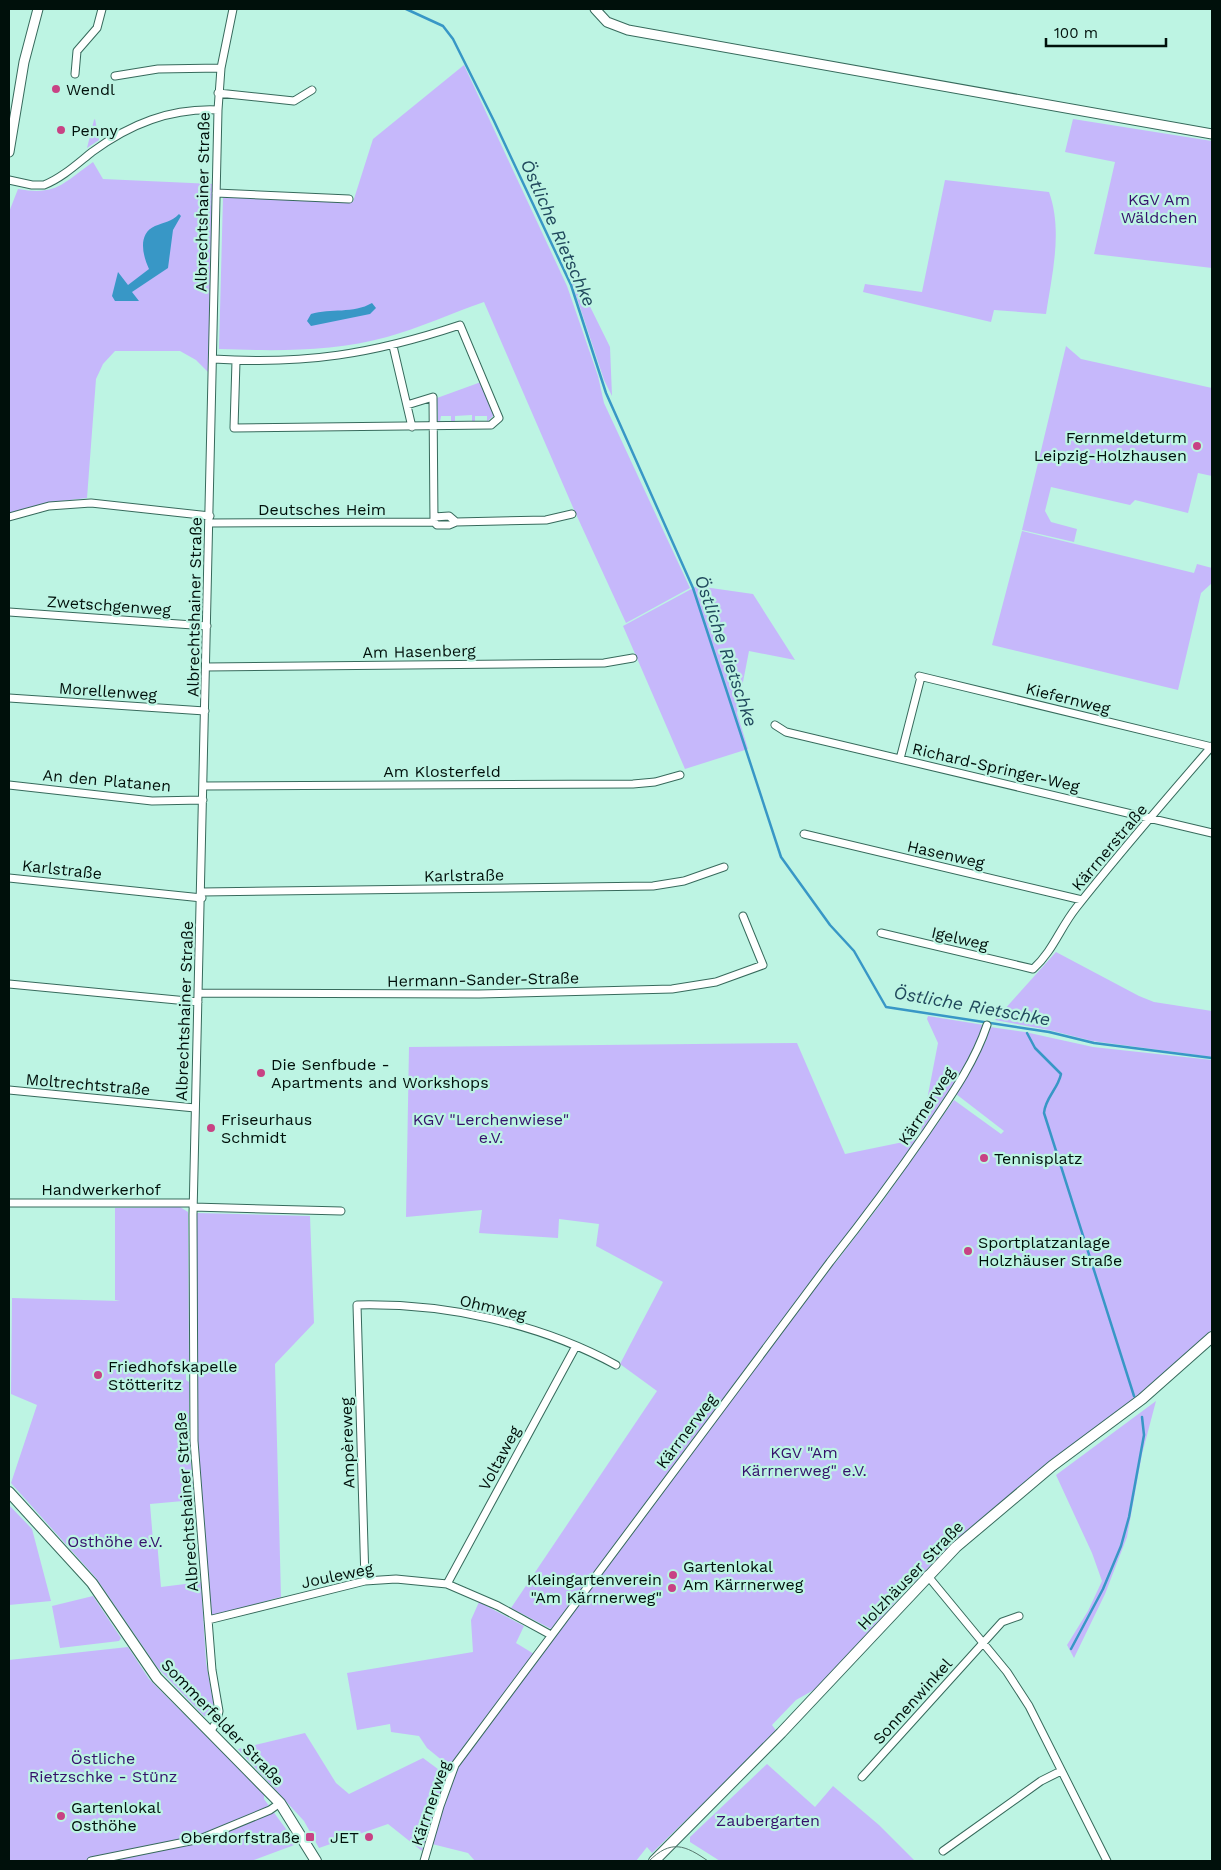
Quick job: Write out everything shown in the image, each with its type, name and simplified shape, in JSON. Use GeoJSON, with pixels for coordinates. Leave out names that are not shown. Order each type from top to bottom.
{"type":"FeatureCollection","features":[{"type":"Feature","properties":{"kind":"main road","name":"Holzhäuser Straße"},"geometry":{"type":"LineString","coordinates":[[654,1861],[781,1733],[956,1547],[1019,1492],[1142,1399],[1212,1337]]}},
{"type":"Feature","properties":{"kind":"main road","name":"Sommerfelder Straße"},"geometry":{"type":"LineString","coordinates":[[9,1492],[92,1583],[157,1678],[280,1803],[316,1861]]}},
{"type":"Feature","properties":{"kind":"street"},"geometry":{"type":"LineString","coordinates":[[9,152],[24,62],[38,9]]}},
{"type":"Feature","properties":{"kind":"street"},"geometry":{"type":"LineString","coordinates":[[75,74],[76,51],[97,28],[102,9]]}},
{"type":"Feature","properties":{"kind":"street","name":"Albrechtshainer Straße"},"geometry":{"type":"LineString","coordinates":[[210,1732],[217,1721],[219,1711],[212,1670],[194,1441],[193,1205],[202,895],[218,93],[233,9]]}},
{"type":"Feature","properties":{"kind":"street"},"geometry":{"type":"LineString","coordinates":[[595,9],[602,17],[616,27],[628,30],[1212,134]]}},
{"type":"Feature","properties":{"kind":"street"},"geometry":{"type":"LineString","coordinates":[[115,76],[158,69],[221,68]]}},
{"type":"Feature","properties":{"kind":"street"},"geometry":{"type":"LineString","coordinates":[[218,93],[294,101],[312,90]]}},
{"type":"Feature","properties":{"kind":"street"},"geometry":{"type":"LineString","coordinates":[[9,180],[32,185],[44,185],[111,138],[144,121],[170,113],[218,110]]}},
{"type":"Feature","properties":{"kind":"street"},"geometry":{"type":"LineString","coordinates":[[216,193],[349,199]]}},
{"type":"Feature","properties":{"kind":"street"},"geometry":{"type":"LineString","coordinates":[[213,360],[322,359],[393,346],[460,325],[499,418],[491,425],[234,428],[236,361]]}},
{"type":"Feature","properties":{"kind":"street"},"geometry":{"type":"LineString","coordinates":[[393,346],[412,427]]}},
{"type":"Feature","properties":{"kind":"street"},"geometry":{"type":"LineString","coordinates":[[407,406],[433,397],[434,519]]}},
{"type":"Feature","properties":{"kind":"street","name":"Deutsches Heim"},"geometry":{"type":"LineString","coordinates":[[9,518],[49,506],[90,503],[210,519],[434,519],[437,525],[456,522],[546,520],[572,514]]}},
{"type":"Feature","properties":{"kind":"street","name":"Zwetschgenweg"},"geometry":{"type":"LineString","coordinates":[[9,612],[207,626]]}},
{"type":"Feature","properties":{"kind":"street","name":"Am Hasenberg"},"geometry":{"type":"LineString","coordinates":[[206,667],[604,663],[633,658]]}},
{"type":"Feature","properties":{"kind":"street","name":"Kiefernweg"},"geometry":{"type":"LineString","coordinates":[[900,759],[920,676],[1212,746]]}},
{"type":"Feature","properties":{"kind":"street","name":"Morellenweg"},"geometry":{"type":"LineString","coordinates":[[9,698],[205,711]]}},
{"type":"Feature","properties":{"kind":"street","name":"Richard-Springer-Weg"},"geometry":{"type":"LineString","coordinates":[[775,725],[786,732],[1212,833]]}},
{"type":"Feature","properties":{"kind":"street","name":"Kärrnerstraße"},"geometry":{"type":"LineString","coordinates":[[1033,969],[1046,957],[1054,946],[1057,934],[1082,900],[1212,746]]}},
{"type":"Feature","properties":{"kind":"street","name":"Am Klosterfeld"},"geometry":{"type":"LineString","coordinates":[[203,786],[633,784],[655,782],[680,775]]}},
{"type":"Feature","properties":{"kind":"street","name":"An den Platanen"},"geometry":{"type":"LineString","coordinates":[[9,785],[152,800],[203,800]]}},
{"type":"Feature","properties":{"kind":"street","name":"Hasenweg"},"geometry":{"type":"LineString","coordinates":[[804,834],[1082,900]]}},
{"type":"Feature","properties":{"kind":"street","name":"Karlstraße"},"geometry":{"type":"LineString","coordinates":[[9,878],[202,895],[653,886],[684,880],[724,867]]}},
{"type":"Feature","properties":{"kind":"street","name":"Hermann-Sander-Straße"},"geometry":{"type":"LineString","coordinates":[[199,993],[479,994],[672,989],[716,982],[763,964],[743,916]]}},
{"type":"Feature","properties":{"kind":"street","name":"Igelweg"},"geometry":{"type":"LineString","coordinates":[[881,933],[1033,969]]}},
{"type":"Feature","properties":{"kind":"street"},"geometry":{"type":"LineString","coordinates":[[9,984],[198,1002]]}},
{"type":"Feature","properties":{"kind":"street","name":"Kärrnerweg"},"geometry":{"type":"LineString","coordinates":[[424,1861],[440,1806],[455,1765],[830,1262],[879,1200],[952,1094],[980,1046],[987,1025]]}},
{"type":"Feature","properties":{"kind":"street","name":"Moltrechtstraße"},"geometry":{"type":"LineString","coordinates":[[9,1090],[195,1108]]}},
{"type":"Feature","properties":{"kind":"street","name":"Handwerkerhof"},"geometry":{"type":"LineString","coordinates":[[9,1203],[193,1205]]}},
{"type":"Feature","properties":{"kind":"street"},"geometry":{"type":"LineString","coordinates":[[193,1205],[341,1211]]}},
{"type":"Feature","properties":{"kind":"street","name":"Ohmweg"},"geometry":{"type":"LineString","coordinates":[[357,1305],[384,1304],[445,1310],[513,1325],[576,1346],[616,1365]]}},
{"type":"Feature","properties":{"kind":"street","name":"Ampèreweg"},"geometry":{"type":"LineString","coordinates":[[357,1305],[365,1580]]}},
{"type":"Feature","properties":{"kind":"street","name":"Voltaweg"},"geometry":{"type":"LineString","coordinates":[[447,1584],[576,1346]]}},
{"type":"Feature","properties":{"kind":"street"},"geometry":{"type":"LineString","coordinates":[[928,1575],[982,1642],[1029,1706],[1107,1861]]}},
{"type":"Feature","properties":{"kind":"street","name":"Jouleweg"},"geometry":{"type":"LineString","coordinates":[[208,1620],[365,1580],[396,1579],[447,1584],[498,1606],[551,1635]]}},
{"type":"Feature","properties":{"kind":"street","name":"Sonnenwinkel"},"geometry":{"type":"LineString","coordinates":[[862,1777],[982,1642],[1002,1622],[1019,1616]]}},
{"type":"Feature","properties":{"kind":"street"},"geometry":{"type":"LineString","coordinates":[[943,1851],[1041,1781],[1061,1771]]}},
{"type":"Feature","properties":{"kind":"street"},"geometry":{"type":"LineString","coordinates":[[91,1861],[200,1839],[270,1810],[280,1803]]}},
{"type":"Feature","properties":{"kind":"green space"},"geometry":{"type":"Polygon","coordinates":[[[464,65],[567,286],[598,376],[604,403],[690,588],[626,623],[575,512],[484,302],[412,329],[367,342],[304,349],[219,349],[223,197],[353,202],[373,139],[464,65]]]}},
{"type":"Feature","properties":{"kind":"green space","name":"KGV Am Wäldchen"},"geometry":{"type":"Polygon","coordinates":[[[1073,119],[1212,141],[1212,268],[1094,254],[1115,162],[1065,152],[1073,119]]]}},
{"type":"Feature","properties":{"kind":"green space"},"geometry":{"type":"Polygon","coordinates":[[[94,120],[99,140],[87,148],[94,120]]]}},
{"type":"Feature","properties":{"kind":"green space"},"geometry":{"type":"Polygon","coordinates":[[[93,162],[103,179],[213,184],[209,373],[196,360],[180,351],[115,351],[103,364],[96,379],[87,498],[53,502],[9,514],[9,212],[18,189],[42,191],[51,189],[66,182],[93,162]]]}},
{"type":"Feature","properties":{"kind":"green space"},"geometry":{"type":"Polygon","coordinates":[[[945,180],[1049,192],[1053,207],[1056,237],[1046,314],[994,310],[991,322],[863,292],[865,284],[922,292],[945,180]]]}},
{"type":"Feature","properties":{"kind":"green space"},"geometry":{"type":"Polygon","coordinates":[[[573,272],[610,347],[612,396],[604,380],[569,274],[573,272]]]}},
{"type":"Feature","properties":{"kind":"green space"},"geometry":{"type":"Polygon","coordinates":[[[1066,346],[1081,359],[1212,388],[1212,476],[1198,473],[1188,513],[1135,500],[1130,505],[1051,487],[1045,511],[1051,522],[1077,529],[1074,542],[1022,530],[1066,346]]]}},
{"type":"Feature","properties":{"kind":"green space"},"geometry":{"type":"Polygon","coordinates":[[[481,382],[494,415],[487,422],[487,416],[475,416],[475,421],[472,421],[472,415],[455,416],[455,421],[451,421],[451,416],[441,416],[440,422],[438,422],[437,398],[481,382]]]}},
{"type":"Feature","properties":{"kind":"green space"},"geometry":{"type":"Polygon","coordinates":[[[1022,531],[1194,573],[1197,564],[1212,568],[1212,583],[1201,593],[1178,690],[992,645],[1022,531]]]}},
{"type":"Feature","properties":{"kind":"green space"},"geometry":{"type":"Polygon","coordinates":[[[697,586],[753,594],[795,660],[749,651],[737,713],[748,749],[685,769],[623,626],[697,586]]]}},
{"type":"Feature","properties":{"kind":"green space"},"geometry":{"type":"Polygon","coordinates":[[[1056,952],[1154,1002],[1212,1011],[1212,1057],[1092,1041],[1049,1030],[995,1020],[1056,952]]]}},
{"type":"Feature","properties":{"kind":"green space"},"geometry":{"type":"Polygon","coordinates":[[[928,1016],[984,1025],[964,1069],[920,1136],[938,1043],[927,1019],[928,1016]]]}},
{"type":"Feature","properties":{"kind":"green space"},"geometry":{"type":"Polygon","coordinates":[[[990,1027],[1025,1032],[1093,1047],[1212,1060],[1212,1329],[1198,1345],[1140,1395],[1045,1465],[958,1538],[908,1588],[819,1687],[796,1700],[772,1725],[777,1732],[652,1853],[647,1847],[636,1861],[475,1861],[468,1853],[432,1844],[449,1788],[461,1761],[557,1632],[511,1608],[657,1391],[620,1364],[663,1282],[596,1246],[599,1224],[559,1219],[558,1238],[479,1233],[482,1210],[406,1217],[409,1047],[797,1043],[845,1154],[918,1139],[830,1259],[836,1262],[882,1202],[954,1100],[1001,1134],[1004,1131],[956,1094],[986,1041],[990,1027]]]}},
{"type":"Feature","properties":{"kind":"green space","name":"Osthöhe e.V."},"geometry":{"type":"Polygon","coordinates":[[[180,1207],[188,1212],[189,1369],[186,1371],[186,1380],[189,1382],[189,1443],[194,1500],[150,1504],[153,1541],[157,1541],[161,1587],[201,1582],[206,1662],[214,1707],[213,1713],[209,1717],[204,1716],[157,1667],[96,1578],[11,1483],[37,1405],[11,1394],[12,1298],[120,1301],[115,1300],[115,1208],[180,1207]]]}},
{"type":"Feature","properties":{"kind":"green space"},"geometry":{"type":"Polygon","coordinates":[[[197,1213],[310,1216],[314,1323],[275,1364],[281,1597],[212,1616],[196,1441],[197,1213]]]}},
{"type":"Feature","properties":{"kind":"green space"},"geometry":{"type":"Polygon","coordinates":[[[1156,1401],[1142,1454],[1127,1537],[1105,1594],[1074,1658],[1067,1645],[1088,1611],[1102,1581],[1092,1553],[1056,1475],[1156,1401]]]}},
{"type":"Feature","properties":{"kind":"green space"},"geometry":{"type":"Polygon","coordinates":[[[9,1505],[32,1529],[51,1601],[9,1605],[9,1505]]]}},
{"type":"Feature","properties":{"kind":"green space"},"geometry":{"type":"Polygon","coordinates":[[[93,1596],[121,1638],[119,1641],[60,1648],[52,1606],[93,1596]]]}},
{"type":"Feature","properties":{"kind":"green space"},"geometry":{"type":"Polygon","coordinates":[[[479,1602],[524,1626],[516,1643],[534,1654],[449,1766],[427,1748],[419,1736],[391,1732],[390,1724],[357,1730],[347,1673],[473,1652],[471,1620],[479,1602]]]}},
{"type":"Feature","properties":{"kind":"green space","name":"Östliche Rietzschke - Stünz"},"geometry":{"type":"Polygon","coordinates":[[[128,1647],[149,1679],[264,1794],[264,1799],[297,1844],[251,1861],[9,1861],[9,1660],[128,1647]]]}},
{"type":"Feature","properties":{"kind":"green space"},"geometry":{"type":"Polygon","coordinates":[[[305,1733],[336,1783],[349,1794],[423,1758],[446,1775],[422,1851],[388,1824],[319,1848],[304,1821],[238,1749],[305,1733]]]}},
{"type":"Feature","properties":{"kind":"green space","name":"Zaubergarten"},"geometry":{"type":"Polygon","coordinates":[[[767,1764],[815,1807],[833,1786],[879,1825],[915,1861],[720,1861],[690,1842],[690,1837],[767,1764]]]}},
{"type":"Feature","properties":{"kind":"water"},"geometry":{"type":"Polygon","coordinates":[[[179,214],[181,216],[173,230],[168,268],[132,292],[139,301],[115,301],[112,296],[118,272],[128,285],[149,269],[143,246],[146,234],[155,226],[171,220],[179,214]]]}},
{"type":"Feature","properties":{"kind":"water"},"geometry":{"type":"Polygon","coordinates":[[[372,303],[376,308],[370,314],[311,326],[307,321],[311,314],[357,309],[372,303]]]}},
{"type":"Feature","properties":{"kind":"waterway","name":"Östliche Rietschke"},"geometry":{"type":"LineString","coordinates":[[406,9],[443,26],[453,39],[494,121],[571,285],[606,393],[693,588],[781,857],[830,925],[854,951],[886,1007],[1049,1032],[1094,1043],[1212,1058]]}},
{"type":"Feature","properties":{"kind":"waterway"},"geometry":{"type":"LineString","coordinates":[[1027,1033],[1035,1048],[1061,1074],[1044,1113],[1134,1396]]}},
{"type":"Feature","properties":{"kind":"waterway"},"geometry":{"type":"LineString","coordinates":[[1071,1649],[1103,1589],[1121,1546],[1129,1517],[1144,1435],[1142,1417]]}},
{"type":"Feature","properties":{"kind":"tram line"},"geometry":{"type":"LineString","coordinates":[[649,1861],[664,1849],[671,1847],[685,1848],[708,1861]]}},
{"type":"Feature","properties":{"kind":"place","name":"Wendl"},"geometry":{"type":"Point","coordinates":[56,89]}},
{"type":"Feature","properties":{"kind":"place","name":"Penny"},"geometry":{"type":"Point","coordinates":[61,130]}},
{"type":"Feature","properties":{"kind":"place","name":"Fernmeldeturm Leipzig-Holzhausen"},"geometry":{"type":"Point","coordinates":[1197,446]}},
{"type":"Feature","properties":{"kind":"place","name":"Die Senfbude - Apartments and Workshops"},"geometry":{"type":"Point","coordinates":[261,1073]}},
{"type":"Feature","properties":{"kind":"place","name":"Friseurhaus Schmidt"},"geometry":{"type":"Point","coordinates":[211,1128]}},
{"type":"Feature","properties":{"kind":"place","name":"Tennisplatz"},"geometry":{"type":"Point","coordinates":[984,1158]}},
{"type":"Feature","properties":{"kind":"place","name":"Sportplatzanlage Holzhäuser Straße"},"geometry":{"type":"Point","coordinates":[968,1251]}},
{"type":"Feature","properties":{"kind":"place","name":"Friedhofskapelle Stötteritz"},"geometry":{"type":"Point","coordinates":[98,1375]}},
{"type":"Feature","properties":{"kind":"place","name":"Gartenlokal Am Kärrnerweg"},"geometry":{"type":"Point","coordinates":[673,1575]}},
{"type":"Feature","properties":{"kind":"place","name":"Kleingartenverein \"Am Kärrnerweg\""},"geometry":{"type":"Point","coordinates":[672,1588]}},
{"type":"Feature","properties":{"kind":"place","name":"Gartenlokal Osthöhe"},"geometry":{"type":"Point","coordinates":[61,1816]}},
{"type":"Feature","properties":{"kind":"place","name":"Oberdorfstraße"},"geometry":{"type":"Point","coordinates":[310,1837]}},
{"type":"Feature","properties":{"kind":"place","name":"JET"},"geometry":{"type":"Point","coordinates":[369,1837]}},
{"type":"Feature","properties":{"kind":"park label","name":"KGV \"Lerchenwiese\" e.V."},"geometry":{"type":"Point","coordinates":[491,1128]}},
{"type":"Feature","properties":{"kind":"park label","name":"KGV \"Am Kärrnerweg\" e.V."},"geometry":{"type":"Point","coordinates":[804,1461]}}]}
